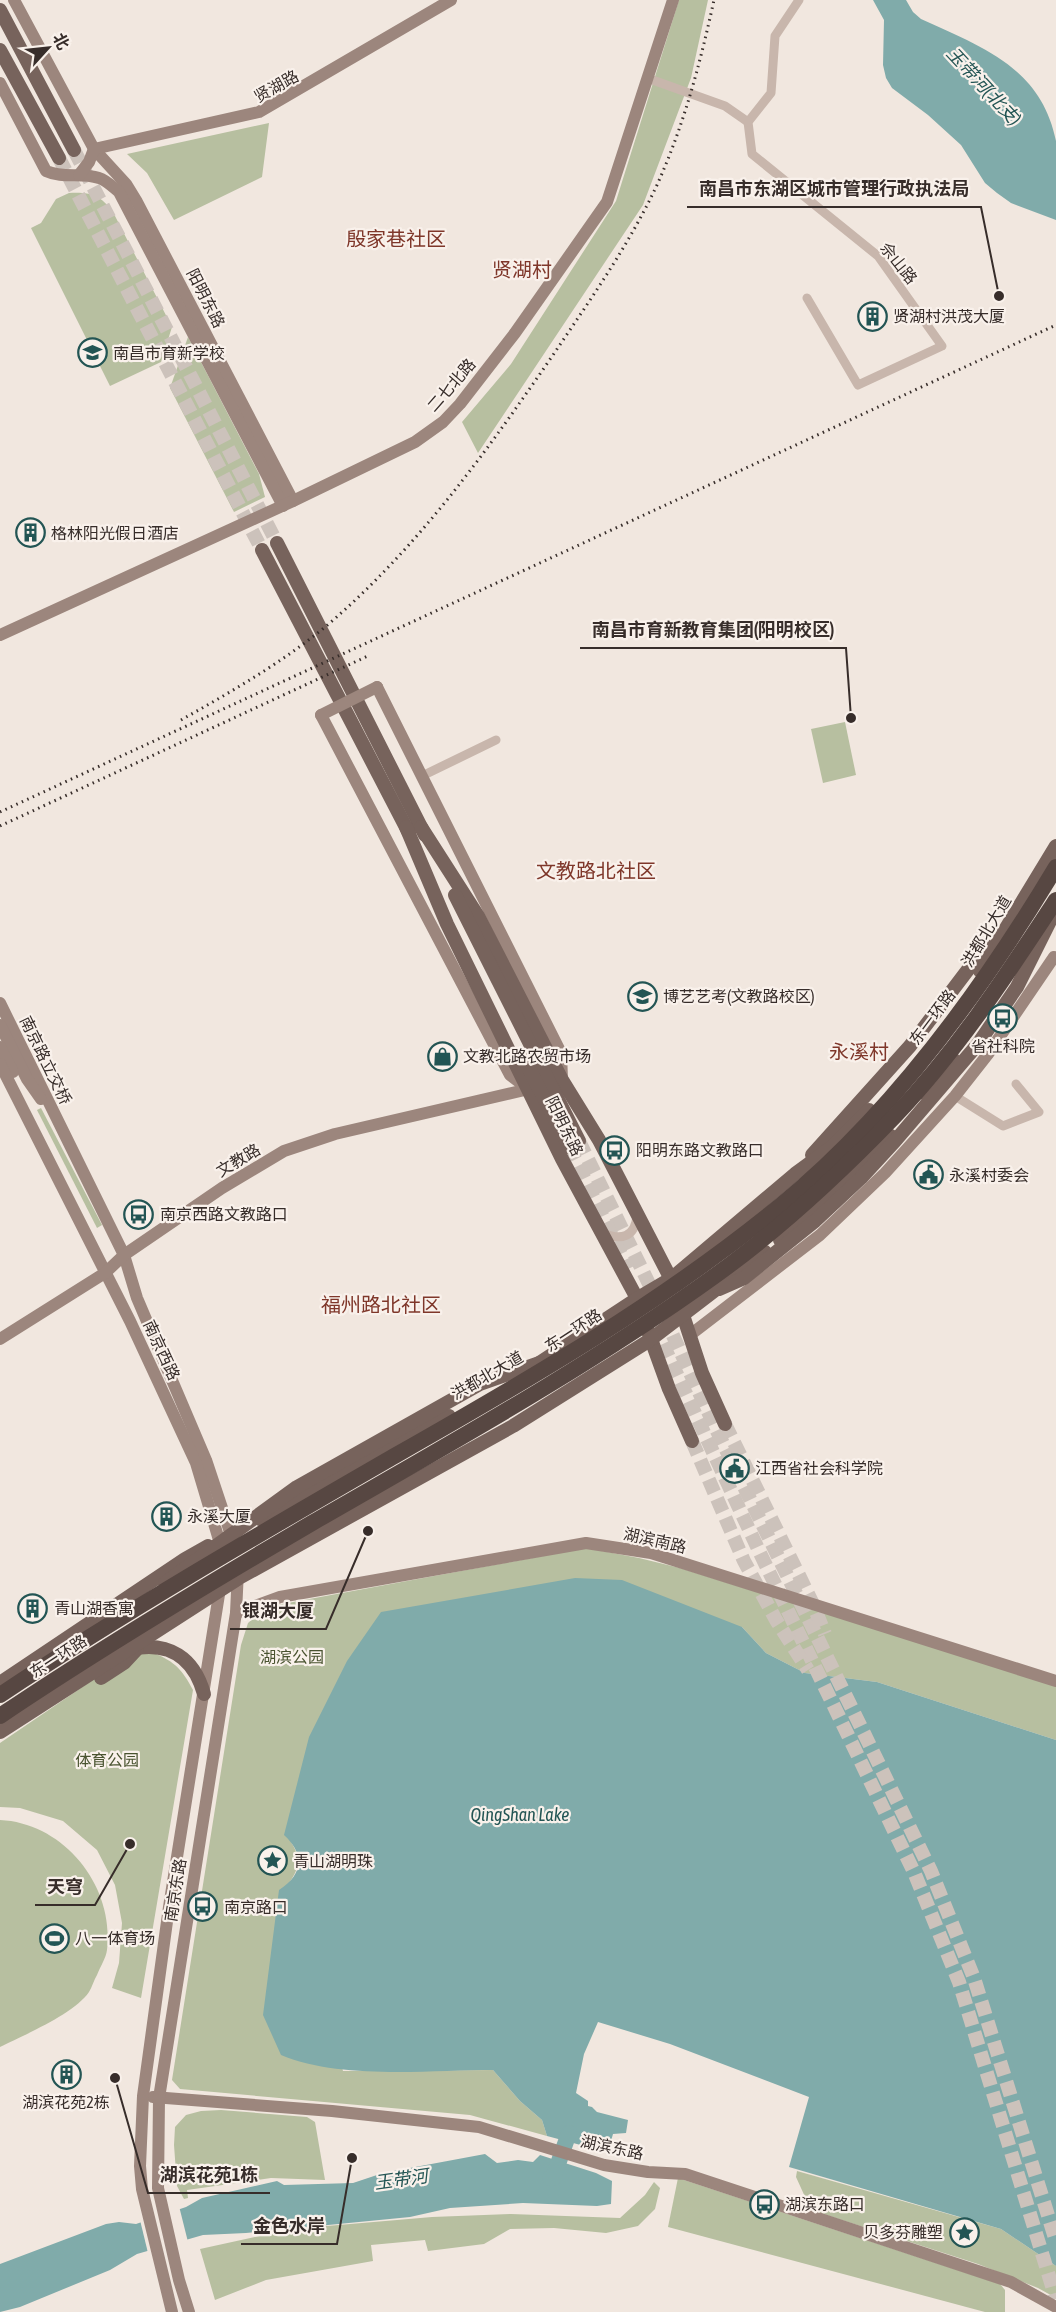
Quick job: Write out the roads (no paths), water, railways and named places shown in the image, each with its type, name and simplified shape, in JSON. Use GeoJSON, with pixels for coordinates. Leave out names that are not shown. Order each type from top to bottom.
{"type":"FeatureCollection","features":[{"type":"Feature","properties":{"kind":"highway","name":"东一环路"},"geometry":{"type":"LineString","coordinates":[[0,1695],[112,1621],[557,1363],[709,1261],[783,1204],[885,1106],[927,1055],[978,986],[1056,867]]}},
{"type":"Feature","properties":{"kind":"highway","name":"东一环路"},"geometry":{"type":"LineString","coordinates":[[0,1716],[76,1666],[309,1525],[566,1376],[718,1274],[791,1215],[896,1115],[954,1049],[1056,900]]}},
{"type":"Feature","properties":{"kind":"main road","name":"阳明东路"},"geometry":{"type":"LineString","coordinates":[[14,0],[94,149],[126,184],[137,202],[288,503]]}},
{"type":"Feature","properties":{"kind":"main road","name":"贤湖路"},"geometry":{"type":"LineString","coordinates":[[94,149],[259,112],[451,0]]}},
{"type":"Feature","properties":{"kind":"main road","name":"贤湖路"},"geometry":{"type":"LineString","coordinates":[[110,166],[105,156],[110,151],[259,115],[459,0]]}},
{"type":"Feature","properties":{"kind":"main road","name":"二七北路"},"geometry":{"type":"LineString","coordinates":[[0,635],[415,442],[443,422],[460,404],[515,333],[607,202],[673,0]]}},
{"type":"Feature","properties":{"kind":"main road"},"geometry":{"type":"LineString","coordinates":[[0,10],[74,150]]}},
{"type":"Feature","properties":{"kind":"main road"},"geometry":{"type":"LineString","coordinates":[[0,50],[59,158]]}},
{"type":"Feature","properties":{"kind":"main road","name":"阳明东路"},"geometry":{"type":"LineString","coordinates":[[0,83],[46,171],[58,176],[79,175],[100,178],[119,192],[288,503]]}},
{"type":"Feature","properties":{"kind":"main road"},"geometry":{"type":"LineString","coordinates":[[79,175],[89,162],[94,149]]}},
{"type":"Feature","properties":{"kind":"main road","name":"阳明东路"},"geometry":{"type":"LineString","coordinates":[[262,550],[574,1144],[422,827],[276,543]]}},
{"type":"Feature","properties":{"kind":"main road"},"geometry":{"type":"LineString","coordinates":[[529,1089],[510,1075],[321,715],[377,687],[561,1053],[562,1080]]}},
{"type":"Feature","properties":{"kind":"main road","name":"阳明东路"},"geometry":{"type":"LineString","coordinates":[[406,827],[447,924],[562,1159],[638,1298],[650,1340],[692,1441]]}},
{"type":"Feature","properties":{"kind":"main road","name":"阳明东路"},"geometry":{"type":"LineString","coordinates":[[422,827],[478,916],[562,1080],[599,1140],[672,1278],[702,1373],[725,1424]]}},
{"type":"Feature","properties":{"kind":"main road"},"geometry":{"type":"LineString","coordinates":[[795,1174],[910,1046],[994,937],[1056,839]]}},
{"type":"Feature","properties":{"kind":"main road","name":"洪都北大道"},"geometry":{"type":"LineString","coordinates":[[0,1683],[185,1559],[506,1385],[672,1278],[795,1174],[832,1147],[886,1093],[968,992],[1056,846]]}},
{"type":"Feature","properties":{"kind":"main road"},"geometry":{"type":"LineString","coordinates":[[0,1741],[130,1653],[151,1634],[222,1588],[513,1426],[650,1340],[682,1314],[719,1289],[825,1203],[886,1142],[923,1100],[990,1012],[1056,911]]}},
{"type":"Feature","properties":{"kind":"main road"},"geometry":{"type":"LineString","coordinates":[[719,1289],[744,1278],[815,1221],[861,1178],[895,1141],[978,1044],[1017,987],[1056,911]]}},
{"type":"Feature","properties":{"kind":"main road"},"geometry":{"type":"LineString","coordinates":[[690,1335],[820,1235],[885,1173],[955,1096],[988,1054],[1055,958],[1036,943]]}},
{"type":"Feature","properties":{"kind":"main road","name":"南京路立交桥"},"geometry":{"type":"LineString","coordinates":[[0,1003],[58,1125]]}},
{"type":"Feature","properties":{"kind":"main road","name":"南京路立交桥"},"geometry":{"type":"LineString","coordinates":[[0,1026],[27,1079],[58,1125]]}},
{"type":"Feature","properties":{"kind":"main road"},"geometry":{"type":"LineString","coordinates":[[0,1047],[20,1086],[38,1137]]}},
{"type":"Feature","properties":{"kind":"main road"},"geometry":{"type":"LineString","coordinates":[[0,1064],[38,1137]]}},
{"type":"Feature","properties":{"kind":"main road","name":"文教路"},"geometry":{"type":"LineString","coordinates":[[0,1339],[105,1273],[124,1255],[222,1188],[284,1151],[335,1134],[529,1089]]}},
{"type":"Feature","properties":{"kind":"main road","name":"南京西路"},"geometry":{"type":"LineString","coordinates":[[58,1125],[124,1255],[137,1298],[206,1460],[232,1532],[239,1578]]}},
{"type":"Feature","properties":{"kind":"main road","name":"南京西路"},"geometry":{"type":"LineString","coordinates":[[38,1137],[130,1321],[196,1463],[219,1540],[222,1588]]}},
{"type":"Feature","properties":{"kind":"main road"},"geometry":{"type":"LineString","coordinates":[[112,1621],[297,1486],[480,1384],[539,1363]]}},
{"type":"Feature","properties":{"kind":"main road","name":"湖滨南路"},"geometry":{"type":"LineString","coordinates":[[236,1613],[280,1597],[585,1543],[651,1553],[1056,1681]]}},
{"type":"Feature","properties":{"kind":"main road","name":"南京东路"},"geometry":{"type":"LineString","coordinates":[[189,2312],[158,2188],[159,2098],[236,1613],[239,1578]]}},
{"type":"Feature","properties":{"kind":"main road","name":"南京东路"},"geometry":{"type":"LineString","coordinates":[[172,2312],[142,2189],[140,2166],[143,2096],[169,1907],[222,1588]]}},
{"type":"Feature","properties":{"kind":"main road"},"geometry":{"type":"LineString","coordinates":[[0,1732],[130,1653],[162,1649],[174,1652],[186,1660],[200,1682],[204,1694]]}},
{"type":"Feature","properties":{"kind":"main road","name":"湖滨东路"},"geometry":{"type":"LineString","coordinates":[[143,2096],[332,2111],[479,2127],[594,2162],[648,2172],[685,2174],[1011,2282],[1056,2307]]}},
{"type":"Feature","properties":{"kind":"street"},"geometry":{"type":"LineString","coordinates":[[648,78],[725,106],[748,122],[771,93],[775,36],[799,0]]}},
{"type":"Feature","properties":{"kind":"street","name":"佘山路"},"geometry":{"type":"LineString","coordinates":[[748,122],[752,154],[878,256],[942,346],[858,385],[807,298]]}},
{"type":"Feature","properties":{"kind":"street"},"geometry":{"type":"LineString","coordinates":[[422,776],[496,740]]}},
{"type":"Feature","properties":{"kind":"street"},"geometry":{"type":"LineString","coordinates":[[955,1096],[1003,1126],[1039,1112],[1016,1084]]}},
{"type":"Feature","properties":{"kind":"street"},"geometry":{"type":"LineString","coordinates":[[603,1233],[615,1238],[627,1235],[636,1225],[637,1212]]}},
{"type":"Feature","properties":{"kind":"water","name":"玉带河(北支)"},"geometry":{"type":"Polygon","coordinates":[[[873,0],[906,0],[913,12],[921,19],[987,50],[1023,77],[1037,95],[1048,116],[1056,141],[1056,220],[1011,203],[997,193],[985,183],[961,145],[928,115],[892,88],[886,78],[883,65],[884,20],[873,0]]]}},
{"type":"Feature","properties":{"kind":"water","name":"QingShan Lake"},"geometry":{"type":"Polygon","coordinates":[[[575,1578],[622,1580],[742,1627],[766,1653],[805,1673],[877,1682],[1056,1740],[1056,2266],[1001,2229],[789,2167],[809,2097],[670,2044],[598,2022],[584,2054],[576,2093],[588,2101],[588,2106],[597,2112],[628,2120],[626,2133],[613,2134],[611,2141],[603,2151],[547,2136],[542,2120],[520,2101],[493,2070],[357,2071],[304,2063],[281,2055],[263,2015],[279,1890],[293,1878],[298,1864],[295,1850],[284,1835],[309,1737],[347,1661],[381,1612],[575,1578]]]}},
{"type":"Feature","properties":{"kind":"water"},"geometry":{"type":"Polygon","coordinates":[[[485,2154],[497,2163],[518,2160],[533,2162],[540,2155],[596,2173],[612,2181],[611,2204],[597,2206],[523,2203],[450,2208],[410,2217],[203,2235],[137,2254],[110,2270],[20,2307],[0,2312],[0,2264],[106,2224],[119,2222],[136,2224],[186,2207],[202,2198],[277,2181],[284,2185],[353,2183],[383,2173],[485,2154]]]}},
{"type":"Feature","properties":{"kind":"waterway","name":"玉带河"},"geometry":{"type":"LineString","coordinates":[[550,2178],[553,2178],[569,2133]]}},
{"type":"Feature","properties":{"kind":"tunnel"},"geometry":{"type":"LineString","coordinates":[[74,150],[277,543]]}},
{"type":"Feature","properties":{"kind":"tunnel"},"geometry":{"type":"LineString","coordinates":[[59,158],[262,550]]}},
{"type":"Feature","properties":{"kind":"tunnel"},"geometry":{"type":"LineString","coordinates":[[579,1141],[656,1298]]}},
{"type":"Feature","properties":{"kind":"tunnel"},"geometry":{"type":"LineString","coordinates":[[569,1147],[628,1269]]}},
{"type":"Feature","properties":{"kind":"tunnel"},"geometry":{"type":"LineString","coordinates":[[664,1316],[715,1427],[931,1871],[974,1978],[1056,2241]]}},
{"type":"Feature","properties":{"kind":"tunnel"},"geometry":{"type":"LineString","coordinates":[[654,1325],[760,1553],[914,1872],[959,1982],[1056,2299]]}},
{"type":"Feature","properties":{"kind":"tunnel"},"geometry":{"type":"LineString","coordinates":[[725,1424],[812,1602],[825,1634]]}},
{"type":"Feature","properties":{"kind":"tunnel"},"geometry":{"type":"LineString","coordinates":[[692,1441],[744,1561],[776,1620],[808,1670]]}},
{"type":"Feature","properties":{"kind":"railway"},"geometry":{"type":"LineString","coordinates":[[181,720],[283,659],[339,615],[370,586],[427,524],[480,458],[595,293],[622,251],[646,207],[667,162],[683,117],[714,0]]}},
{"type":"Feature","properties":{"kind":"railway"},"geometry":{"type":"LineString","coordinates":[[0,812],[1056,325]]}},
{"type":"Feature","properties":{"kind":"railway"},"geometry":{"type":"LineString","coordinates":[[0,826],[370,655]]}},
{"type":"Feature","properties":{"kind":"place","name":"南昌市东湖区城市管理行政执法局"},"geometry":{"type":"Point","coordinates":[999,296]}},
{"type":"Feature","properties":{"kind":"place","name":"贤湖村洪茂大厦"},"geometry":{"type":"Point","coordinates":[872,316]}},
{"type":"Feature","properties":{"kind":"place","name":"南昌市育新学校"},"geometry":{"type":"Point","coordinates":[92,353]}},
{"type":"Feature","properties":{"kind":"place","name":"格林阳光假日酒店"},"geometry":{"type":"Point","coordinates":[30,533]}},
{"type":"Feature","properties":{"kind":"place","name":"南昌市育新教育集团(阳明校区)"},"geometry":{"type":"Point","coordinates":[851,718]}},
{"type":"Feature","properties":{"kind":"place","name":"博艺艺考(文教路校区)"},"geometry":{"type":"Point","coordinates":[642,996]}},
{"type":"Feature","properties":{"kind":"place","name":"省社科院"},"geometry":{"type":"Point","coordinates":[1003,1018]}},
{"type":"Feature","properties":{"kind":"place","name":"文教北路农贸市场"},"geometry":{"type":"Point","coordinates":[442,1056]}},
{"type":"Feature","properties":{"kind":"place","name":"阳明东路文教路口"},"geometry":{"type":"Point","coordinates":[615,1150]}},
{"type":"Feature","properties":{"kind":"place","name":"永溪村委会"},"geometry":{"type":"Point","coordinates":[928,1175]}},
{"type":"Feature","properties":{"kind":"place","name":"南京西路文教路口"},"geometry":{"type":"Point","coordinates":[139,1214]}},
{"type":"Feature","properties":{"kind":"place","name":"江西省社会科学院"},"geometry":{"type":"Point","coordinates":[734,1468]}},
{"type":"Feature","properties":{"kind":"place","name":"永溪大厦"},"geometry":{"type":"Point","coordinates":[166,1516]}},
{"type":"Feature","properties":{"kind":"place","name":"银湖大厦"},"geometry":{"type":"Point","coordinates":[368,1531]}},
{"type":"Feature","properties":{"kind":"place","name":"青山湖香寓"},"geometry":{"type":"Point","coordinates":[33,1608]}},
{"type":"Feature","properties":{"kind":"place","name":"天穹"},"geometry":{"type":"Point","coordinates":[130,1844]}},
{"type":"Feature","properties":{"kind":"place","name":"青山湖明珠"},"geometry":{"type":"Point","coordinates":[272,1861]}},
{"type":"Feature","properties":{"kind":"place","name":"南京路口"},"geometry":{"type":"Point","coordinates":[203,1907]}},
{"type":"Feature","properties":{"kind":"place","name":"八一体育场"},"geometry":{"type":"Point","coordinates":[54,1938]}},
{"type":"Feature","properties":{"kind":"place","name":"湖滨花苑2栋"},"geometry":{"type":"Point","coordinates":[66,2074]}},
{"type":"Feature","properties":{"kind":"place","name":"湖滨花苑1栋"},"geometry":{"type":"Point","coordinates":[115,2078]}},
{"type":"Feature","properties":{"kind":"place","name":"金色水岸"},"geometry":{"type":"Point","coordinates":[352,2158]}},
{"type":"Feature","properties":{"kind":"place","name":"湖滨东路口"},"geometry":{"type":"Point","coordinates":[764,2204]}},
{"type":"Feature","properties":{"kind":"place","name":"贝多芬雕塑"},"geometry":{"type":"Point","coordinates":[964,2232]}},
{"type":"Feature","properties":{"kind":"district","name":"殷家巷社区"},"geometry":{"type":"Point","coordinates":[396,238]}},
{"type":"Feature","properties":{"kind":"district","name":"贤湖村"},"geometry":{"type":"Point","coordinates":[522,269]}},
{"type":"Feature","properties":{"kind":"district","name":"文教路北社区"},"geometry":{"type":"Point","coordinates":[596,870]}},
{"type":"Feature","properties":{"kind":"district","name":"永溪村"},"geometry":{"type":"Point","coordinates":[859,1051]}},
{"type":"Feature","properties":{"kind":"district","name":"福州路北社区"},"geometry":{"type":"Point","coordinates":[381,1304]}},
{"type":"Feature","properties":{"kind":"park label","name":"湖滨公园"},"geometry":{"type":"Point","coordinates":[292,1657]}},
{"type":"Feature","properties":{"kind":"park label","name":"体育公园"},"geometry":{"type":"Point","coordinates":[107,1760]}}]}
